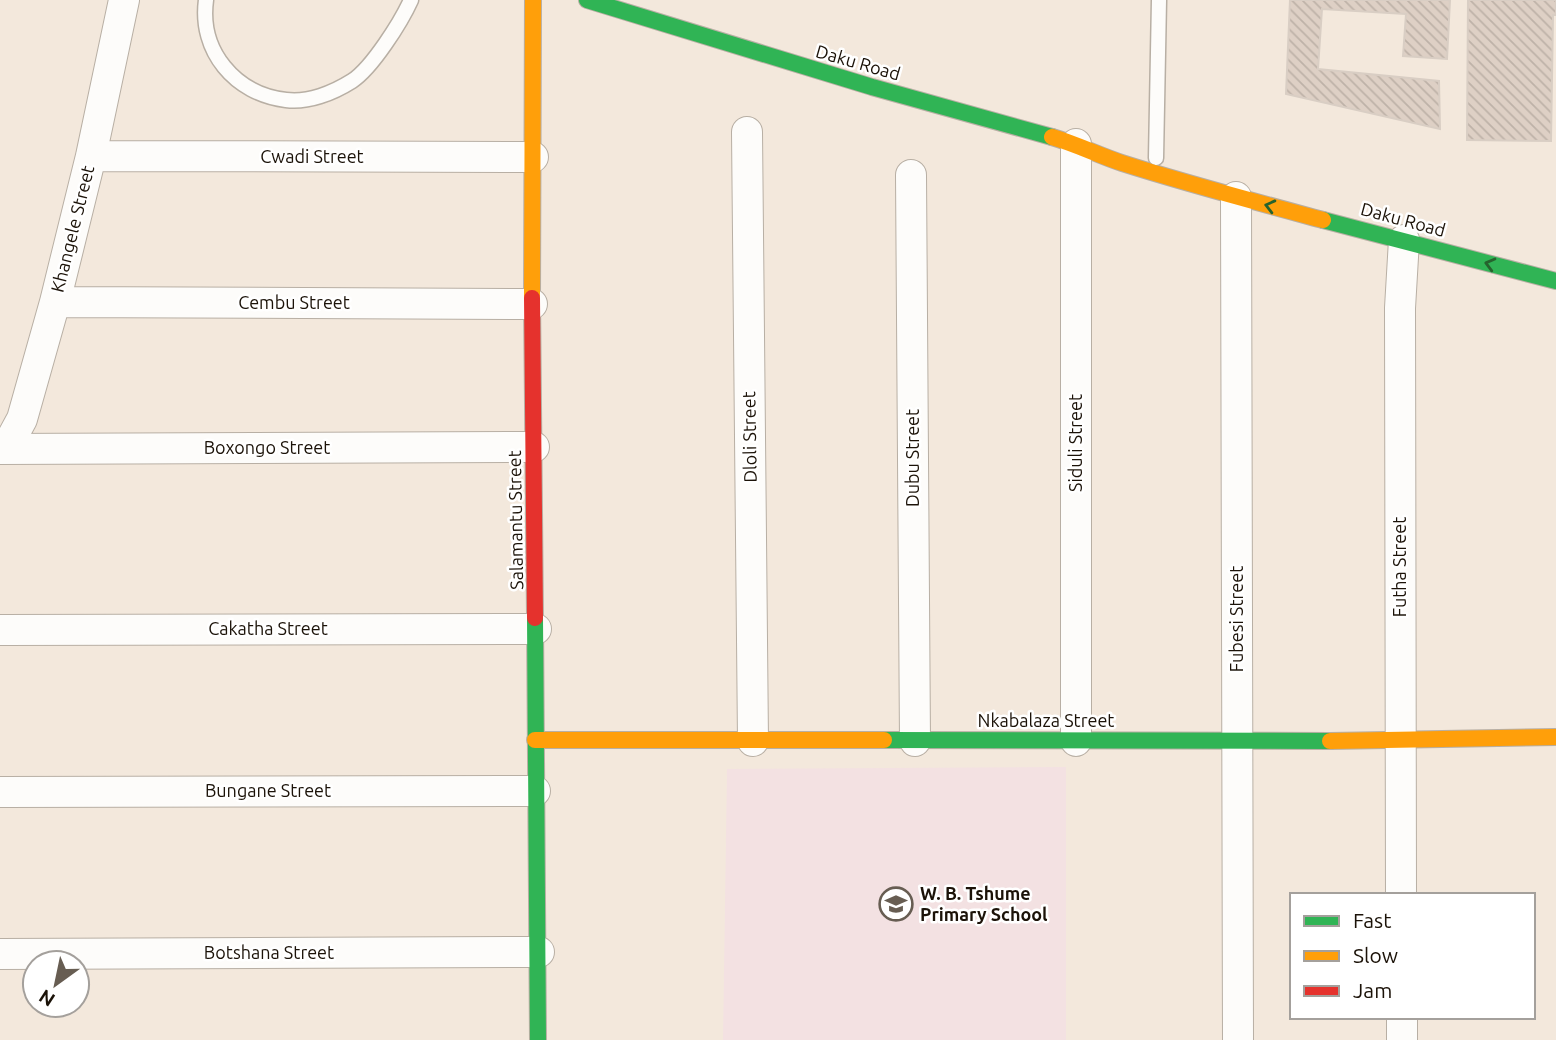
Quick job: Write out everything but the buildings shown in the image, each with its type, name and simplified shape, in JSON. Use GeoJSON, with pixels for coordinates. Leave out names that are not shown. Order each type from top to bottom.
{"type":"FeatureCollection","features":[{"type":"Feature","properties":{"kind":"street","name":"Khangele Street"},"geometry":{"type":"LineString","coordinates":[[0,448],[10,441],[22,419],[55,302],[91,156],[124,0]]}},
{"type":"Feature","properties":{"kind":"street","name":"Salamantu Street"},"geometry":{"type":"LineString","coordinates":[[533,0],[532,304],[538,1040]]}},
{"type":"Feature","properties":{"kind":"street","name":"Daku Road"},"geometry":{"type":"LineString","coordinates":[[587,0],[665,12],[872,87],[1076,144],[1119,162],[1236,197],[1556,281]]}},
{"type":"Feature","properties":{"kind":"street","name":"Dloli Street"},"geometry":{"type":"LineString","coordinates":[[747,132],[753,741]]}},
{"type":"Feature","properties":{"kind":"street","name":"Siduli Street"},"geometry":{"type":"LineString","coordinates":[[1076,144],[1076,741]]}},
{"type":"Feature","properties":{"kind":"street","name":"Cwadi Street"},"geometry":{"type":"LineString","coordinates":[[91,156],[533,157]]}},
{"type":"Feature","properties":{"kind":"street","name":"Daku Road"},"geometry":{"type":"LineString","coordinates":[[1119,162],[1156,158],[1236,182],[1556,266]]}},
{"type":"Feature","properties":{"kind":"street","name":"Dubu Street"},"geometry":{"type":"LineString","coordinates":[[911,175],[915,740]]}},
{"type":"Feature","properties":{"kind":"street","name":"Fubesi Street"},"geometry":{"type":"LineString","coordinates":[[1236,197],[1238,1040]]}},
{"type":"Feature","properties":{"kind":"street","name":"Futha Street"},"geometry":{"type":"LineString","coordinates":[[1401,893],[1399,308],[1404,240]]}},
{"type":"Feature","properties":{"kind":"street","name":"Cembu Street"},"geometry":{"type":"LineString","coordinates":[[55,302],[532,304]]}},
{"type":"Feature","properties":{"kind":"street","name":"Boxongo Street"},"geometry":{"type":"LineString","coordinates":[[0,448],[534,447]]}},
{"type":"Feature","properties":{"kind":"street","name":"Cakatha Street"},"geometry":{"type":"LineString","coordinates":[[0,630],[536,629]]}},
{"type":"Feature","properties":{"kind":"street","name":"Nkabalaza Street"},"geometry":{"type":"LineString","coordinates":[[535,740],[1401,741],[1556,737]]}},
{"type":"Feature","properties":{"kind":"street","name":"Bungane Street"},"geometry":{"type":"LineString","coordinates":[[0,792],[536,791]]}},
{"type":"Feature","properties":{"kind":"street","name":"Botshana Street"},"geometry":{"type":"LineString","coordinates":[[0,954],[539,952]]}},
{"type":"Feature","properties":{"kind":"street"},"geometry":{"type":"LineString","coordinates":[[1402,1019],[1402,1040]]}},
{"type":"Feature","properties":{"kind":"lane"},"geometry":{"type":"LineString","coordinates":[[206,0],[206,26],[210,47],[228,73],[255,92],[287,101],[323,96],[354,80],[383,48],[411,0]]}},
{"type":"Feature","properties":{"kind":"lane"},"geometry":{"type":"LineString","coordinates":[[1156,158],[1159,0]]}},
{"type":"Feature","properties":{"kind":"shaded area","name":"W. B. Tshume Primary School"},"geometry":{"type":"Polygon","coordinates":[[[1066,767],[1066,1040],[723,1040],[727,769],[1066,767]]]}},
{"type":"Feature","properties":{"kind":"traffic: fast"},"geometry":{"type":"LineString","coordinates":[[587,0],[872,87],[1052,137]]}},
{"type":"Feature","properties":{"kind":"traffic: fast"},"geometry":{"type":"LineString","coordinates":[[1323,220],[1556,281]]}},
{"type":"Feature","properties":{"kind":"traffic: fast"},"geometry":{"type":"LineString","coordinates":[[535,618],[538,1040]]}},
{"type":"Feature","properties":{"kind":"traffic: fast"},"geometry":{"type":"LineString","coordinates":[[884,740],[1330,741]]}},
{"type":"Feature","properties":{"kind":"traffic: slow"},"geometry":{"type":"LineString","coordinates":[[532,298],[533,0]]}},
{"type":"Feature","properties":{"kind":"traffic: slow"},"geometry":{"type":"LineString","coordinates":[[1052,137],[1147,171],[1323,220]]}},
{"type":"Feature","properties":{"kind":"traffic: slow"},"geometry":{"type":"LineString","coordinates":[[1330,741],[1556,737]]}},
{"type":"Feature","properties":{"kind":"traffic: slow"},"geometry":{"type":"LineString","coordinates":[[535,740],[884,740]]}},
{"type":"Feature","properties":{"kind":"traffic: jam"},"geometry":{"type":"LineString","coordinates":[[532,298],[535,618]]}},
{"type":"Feature","properties":{"kind":"place","name":"W. B. Tshume Primary School"},"geometry":{"type":"Point","coordinates":[896,904]}}]}
